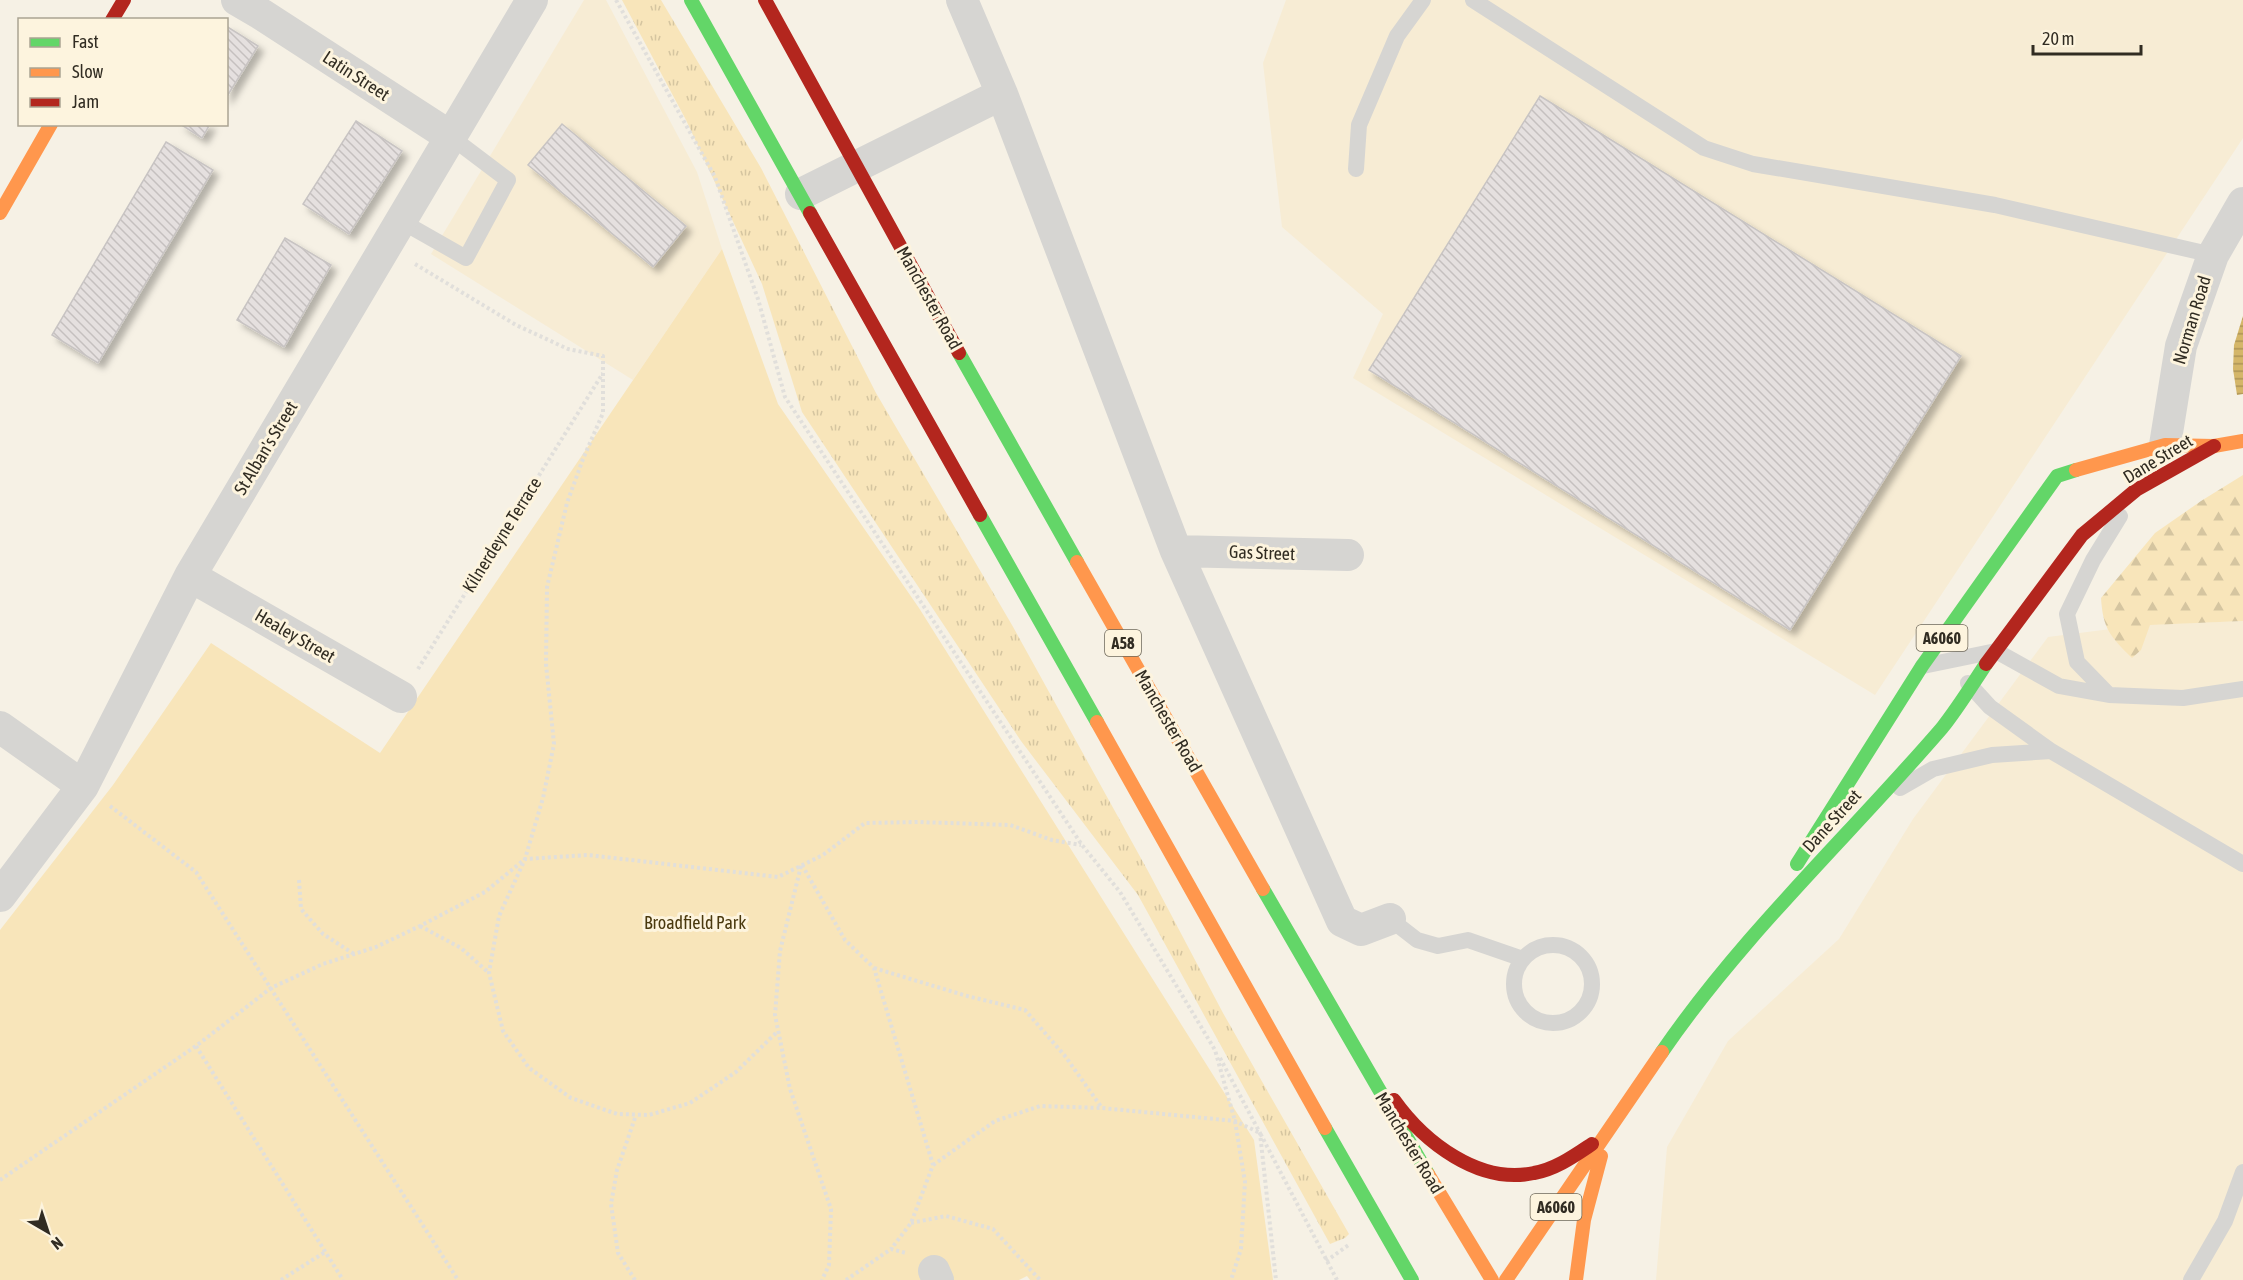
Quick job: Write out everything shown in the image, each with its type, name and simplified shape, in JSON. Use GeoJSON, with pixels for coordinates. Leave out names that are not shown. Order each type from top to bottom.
{"type":"FeatureCollection","features":[{"type":"Feature","properties":{"kind":"main road"},"geometry":{"type":"LineString","coordinates":[[113,18],[124,0]]}},
{"type":"Feature","properties":{"kind":"main road"},"geometry":{"type":"LineString","coordinates":[[691,0],[1412,1280]]}},
{"type":"Feature","properties":{"kind":"main road","name":"Manchester Road"},"geometry":{"type":"LineString","coordinates":[[765,0],[855,167],[1357,1054],[1492,1280]]}},
{"type":"Feature","properties":{"kind":"main road"},"geometry":{"type":"LineString","coordinates":[[0,213],[50,126]]}},
{"type":"Feature","properties":{"kind":"main road","name":"A6060"},"geometry":{"type":"LineString","coordinates":[[2214,446],[2243,441]]}},
{"type":"Feature","properties":{"kind":"main road","name":"Dane Street"},"geometry":{"type":"LineString","coordinates":[[1748,941],[1922,666],[2057,476],[2165,446],[2214,446]]}},
{"type":"Feature","properties":{"kind":"main road","name":"Dane Street"},"geometry":{"type":"LineString","coordinates":[[1506,1280],[1685,1019],[1748,941],[1943,726],[2082,535],[2136,490],[2214,446]]}},
{"type":"Feature","properties":{"kind":"main road"},"geometry":{"type":"LineString","coordinates":[[1357,1054],[1417,1129],[1470,1166],[1491,1173],[1520,1176],[1547,1171],[1571,1160],[1606,1133]]}},
{"type":"Feature","properties":{"kind":"main road","name":"A6060"},"geometry":{"type":"LineString","coordinates":[[1576,1280],[1584,1221],[1606,1133]]}},
{"type":"Feature","properties":{"kind":"street","name":"St Alban's Street"},"geometry":{"type":"LineString","coordinates":[[0,896],[83,786],[190,576],[532,0]]}},
{"type":"Feature","properties":{"kind":"street"},"geometry":{"type":"LineString","coordinates":[[962,0],[1002,94],[1176,551],[1342,921],[1361,930],[1390,919]]}},
{"type":"Feature","properties":{"kind":"street","name":"Latin Street"},"geometry":{"type":"LineString","coordinates":[[249,7],[451,137]]}},
{"type":"Feature","properties":{"kind":"street"},"geometry":{"type":"LineString","coordinates":[[801,194],[1002,94]]}},
{"type":"Feature","properties":{"kind":"street","name":"Norman Road"},"geometry":{"type":"LineString","coordinates":[[2165,446],[2181,346],[2213,255],[2243,203]]}},
{"type":"Feature","properties":{"kind":"street","name":"Gas Street"},"geometry":{"type":"LineString","coordinates":[[1176,551],[1347,555]]}},
{"type":"Feature","properties":{"kind":"street","name":"Healey Street"},"geometry":{"type":"LineString","coordinates":[[190,576],[401,697]]}},
{"type":"Feature","properties":{"kind":"street"},"geometry":{"type":"LineString","coordinates":[[0,727],[83,786]]}},
{"type":"Feature","properties":{"kind":"street"},"geometry":{"type":"LineString","coordinates":[[1390,1244],[1392,1280]]}},
{"type":"Feature","properties":{"kind":"lane"},"geometry":{"type":"LineString","coordinates":[[1356,170],[1359,125],[1397,36],[1423,0]]}},
{"type":"Feature","properties":{"kind":"lane"},"geometry":{"type":"LineString","coordinates":[[1473,0],[1704,148],[1753,164],[1995,205],[2213,255]]}},
{"type":"Feature","properties":{"kind":"lane"},"geometry":{"type":"LineString","coordinates":[[393,234],[466,258],[508,180],[451,137]]}},
{"type":"Feature","properties":{"kind":"lane"},"geometry":{"type":"LineString","coordinates":[[2109,695],[2077,662],[2067,614],[2093,560],[2136,490]]}},
{"type":"Feature","properties":{"kind":"lane"},"geometry":{"type":"LineString","coordinates":[[1953,624],[1954,660],[1970,687],[1990,707],[2051,751],[2243,864]]}},
{"type":"Feature","properties":{"kind":"lane"},"geometry":{"type":"LineString","coordinates":[[1922,666],[1996,651],[2060,686],[2109,695],[2183,698],[2243,689]]}},
{"type":"Feature","properties":{"kind":"lane"},"geometry":{"type":"LineString","coordinates":[[1872,804],[1933,769],[1992,754],[2051,751]]}},
{"type":"Feature","properties":{"kind":"lane"},"geometry":{"type":"LineString","coordinates":[[1390,919],[1417,940],[1438,946],[1468,940],[1523,959]]}},
{"type":"Feature","properties":{"kind":"lane"},"geometry":{"type":"LineString","coordinates":[[1552,945],[1564,946],[1575,952],[1585,961],[1592,984],[1583,1008],[1574,1017],[1562,1022],[1548,1023],[1536,1019],[1525,1011],[1517,1001],[1514,988],[1514,975],[1523,959],[1539,947],[1552,945]]}},
{"type":"Feature","properties":{"kind":"lane"},"geometry":{"type":"LineString","coordinates":[[2191,1280],[2225,1221],[2243,1172]]}},
{"type":"Feature","properties":{"kind":"lane"},"geometry":{"type":"LineString","coordinates":[[2225,1221],[2243,1200]]}},
{"type":"Feature","properties":{"kind":"path"},"geometry":{"type":"LineString","coordinates":[[616,0],[715,177],[758,299],[785,397],[1082,845],[1119,892],[1215,1050],[1337,1280]]}},
{"type":"Feature","properties":{"kind":"path"},"geometry":{"type":"LineString","coordinates":[[393,234],[516,325],[568,349],[603,356],[603,413],[567,503],[547,587],[546,664],[554,744],[543,798],[525,859],[499,916],[489,973],[503,1031],[529,1068],[571,1098],[617,1114],[636,1115],[650,1115],[690,1103],[736,1072],[778,1031]]}},
{"type":"Feature","properties":{"kind":"path","name":"Kilnerdeyne Terrace"},"geometry":{"type":"LineString","coordinates":[[401,697],[603,372]]}},
{"type":"Feature","properties":{"kind":"path"},"geometry":{"type":"LineString","coordinates":[[83,786],[196,872],[459,1280]]}},
{"type":"Feature","properties":{"kind":"path"},"geometry":{"type":"LineString","coordinates":[[0,1180],[196,1046],[271,988],[323,964],[376,948],[420,926],[485,892],[525,859],[588,855],[778,877],[824,855],[865,823],[1010,825],[1052,840],[1082,845]]}},
{"type":"Feature","properties":{"kind":"path"},"geometry":{"type":"LineString","coordinates":[[802,865],[845,940],[874,968],[967,996],[1025,1010],[1065,1056],[1102,1108]]}},
{"type":"Feature","properties":{"kind":"path"},"geometry":{"type":"LineString","coordinates":[[802,865],[780,951],[775,1015],[790,1089],[831,1209],[829,1265],[822,1280]]}},
{"type":"Feature","properties":{"kind":"path"},"geometry":{"type":"LineString","coordinates":[[299,880],[301,909],[323,934],[355,954]]}},
{"type":"Feature","properties":{"kind":"path"},"geometry":{"type":"LineString","coordinates":[[420,926],[461,948],[489,973]]}},
{"type":"Feature","properties":{"kind":"path"},"geometry":{"type":"LineString","coordinates":[[874,968],[933,1165]]}},
{"type":"Feature","properties":{"kind":"path"},"geometry":{"type":"LineString","coordinates":[[196,1046],[343,1280]]}},
{"type":"Feature","properties":{"kind":"path"},"geometry":{"type":"LineString","coordinates":[[1215,1050],[1235,1120],[1245,1182],[1241,1249],[1231,1280]]}},
{"type":"Feature","properties":{"kind":"path"},"geometry":{"type":"LineString","coordinates":[[846,1280],[891,1250],[911,1223],[933,1165],[995,1121],[1040,1106],[1102,1108],[1235,1120],[1260,1132]]}},
{"type":"Feature","properties":{"kind":"path"},"geometry":{"type":"LineString","coordinates":[[635,1280],[618,1253],[611,1204],[617,1170],[636,1115]]}},
{"type":"Feature","properties":{"kind":"path"},"geometry":{"type":"LineString","coordinates":[[1260,1132],[1276,1280]]}},
{"type":"Feature","properties":{"kind":"path"},"geometry":{"type":"LineString","coordinates":[[911,1223],[946,1216],[993,1229],[1040,1280]]}},
{"type":"Feature","properties":{"kind":"path"},"geometry":{"type":"LineString","coordinates":[[891,1250],[928,1259],[936,1276]]}},
{"type":"Feature","properties":{"kind":"path"},"geometry":{"type":"LineString","coordinates":[[281,1280],[326,1252]]}},
{"type":"Feature","properties":{"kind":"shaded area"},"geometry":{"type":"Polygon","coordinates":[[[584,0],[606,0],[697,172],[722,249],[633,380],[431,254],[584,0]]]}},
{"type":"Feature","properties":{"kind":"shaded area"},"geometry":{"type":"Polygon","coordinates":[[[1286,0],[2243,0],[2243,138],[1875,695],[1353,378],[1383,314],[1282,227],[1263,63],[1286,0]]]}},
{"type":"Feature","properties":{"kind":"shaded area"},"geometry":{"type":"Polygon","coordinates":[[[2243,316],[2243,394],[2237,395],[2233,369],[2234,345],[2243,316]]]}},
{"type":"Feature","properties":{"kind":"shaded area"},"geometry":{"type":"Polygon","coordinates":[[[2243,621],[2243,1280],[1656,1280],[1667,1147],[1728,1041],[1839,939],[1913,819],[2048,637],[2142,625],[2243,621]]]}},
{"type":"Feature","properties":{"kind":"green space"},"geometry":{"type":"Polygon","coordinates":[[[622,0],[661,0],[761,168],[876,393],[1012,625],[1148,871],[1223,1013],[1349,1234],[1345,1238],[1330,1244],[1138,895],[1021,741],[802,412],[762,284],[686,120],[622,0]]]}},
{"type":"Feature","properties":{"kind":"green space","name":"Broadfield Park"},"geometry":{"type":"Polygon","coordinates":[[[722,249],[778,404],[919,608],[1254,1140],[1273,1280],[1030,1280],[1027,1276],[1019,1280],[0,1280],[0,930],[113,785],[211,643],[380,753],[722,249]]]}},
{"type":"Feature","properties":{"kind":"green space"},"geometry":{"type":"Polygon","coordinates":[[[2243,475],[2243,621],[2150,625],[2141,650],[2132,658],[2109,631],[2101,598],[2155,533],[2243,475]]]}},
{"type":"Feature","properties":{"kind":"building"},"geometry":{"type":"Polygon","coordinates":[[[228,27],[258,46],[228,95],[228,27]]]}},
{"type":"Feature","properties":{"kind":"building"},"geometry":{"type":"Polygon","coordinates":[[[1540,96],[1961,356],[1790,630],[1369,370],[1540,96]]]}},
{"type":"Feature","properties":{"kind":"building"},"geometry":{"type":"Polygon","coordinates":[[[356,121],[402,151],[349,234],[303,204],[356,121]]]}},
{"type":"Feature","properties":{"kind":"building"},"geometry":{"type":"Polygon","coordinates":[[[562,124],[686,226],[653,267],[528,165],[562,124]]]}},
{"type":"Feature","properties":{"kind":"building"},"geometry":{"type":"Polygon","coordinates":[[[183,126],[209,126],[202,138],[183,126]]]}},
{"type":"Feature","properties":{"kind":"building"},"geometry":{"type":"Polygon","coordinates":[[[166,142],[213,170],[98,363],[52,335],[166,142]]]}},
{"type":"Feature","properties":{"kind":"building"},"geometry":{"type":"Polygon","coordinates":[[[285,238],[331,265],[284,347],[237,320],[285,238]]]}},
{"type":"Feature","properties":{"kind":"traffic: fast"},"geometry":{"type":"LineString","coordinates":[[691,0],[810,213]]}},
{"type":"Feature","properties":{"kind":"traffic: fast"},"geometry":{"type":"LineString","coordinates":[[959,353],[1077,562]]}},
{"type":"Feature","properties":{"kind":"traffic: fast"},"geometry":{"type":"LineString","coordinates":[[1797,864],[1922,666],[2057,476],[2076,470]]}},
{"type":"Feature","properties":{"kind":"traffic: fast"},"geometry":{"type":"LineString","coordinates":[[980,515],[1097,722]]}},
{"type":"Feature","properties":{"kind":"traffic: fast"},"geometry":{"type":"LineString","coordinates":[[1662,1052],[1693,1009],[1762,926],[1942,728],[1986,664]]}},
{"type":"Feature","properties":{"kind":"traffic: fast"},"geometry":{"type":"LineString","coordinates":[[1263,889],[1428,1174]]}},
{"type":"Feature","properties":{"kind":"traffic: fast"},"geometry":{"type":"LineString","coordinates":[[1325,1128],[1412,1280]]}},
{"type":"Feature","properties":{"kind":"traffic: slow"},"geometry":{"type":"LineString","coordinates":[[0,213],[50,126]]}},
{"type":"Feature","properties":{"kind":"traffic: slow"},"geometry":{"type":"LineString","coordinates":[[2076,470],[2165,445],[2214,446],[2243,441]]}},
{"type":"Feature","properties":{"kind":"traffic: slow"},"geometry":{"type":"LineString","coordinates":[[1077,562],[1263,889]]}},
{"type":"Feature","properties":{"kind":"traffic: slow"},"geometry":{"type":"LineString","coordinates":[[1097,722],[1325,1128]]}},
{"type":"Feature","properties":{"kind":"traffic: slow"},"geometry":{"type":"LineString","coordinates":[[1506,1280],[1662,1052]]}},
{"type":"Feature","properties":{"kind":"traffic: slow"},"geometry":{"type":"LineString","coordinates":[[1576,1280],[1584,1220],[1601,1156]]}},
{"type":"Feature","properties":{"kind":"traffic: slow"},"geometry":{"type":"LineString","coordinates":[[1428,1174],[1492,1280]]}},
{"type":"Feature","properties":{"kind":"traffic: jam"},"geometry":{"type":"LineString","coordinates":[[113,18],[124,0]]}},
{"type":"Feature","properties":{"kind":"traffic: jam"},"geometry":{"type":"LineString","coordinates":[[765,0],[959,353]]}},
{"type":"Feature","properties":{"kind":"traffic: jam"},"geometry":{"type":"LineString","coordinates":[[810,213],[980,515]]}},
{"type":"Feature","properties":{"kind":"traffic: jam"},"geometry":{"type":"LineString","coordinates":[[1986,664],[2082,535],[2136,490],[2214,446]]}},
{"type":"Feature","properties":{"kind":"traffic: jam"},"geometry":{"type":"LineString","coordinates":[[1394,1100],[1406,1116],[1437,1145],[1455,1157],[1493,1173],[1513,1175],[1542,1171],[1564,1162],[1592,1144]]}}]}
